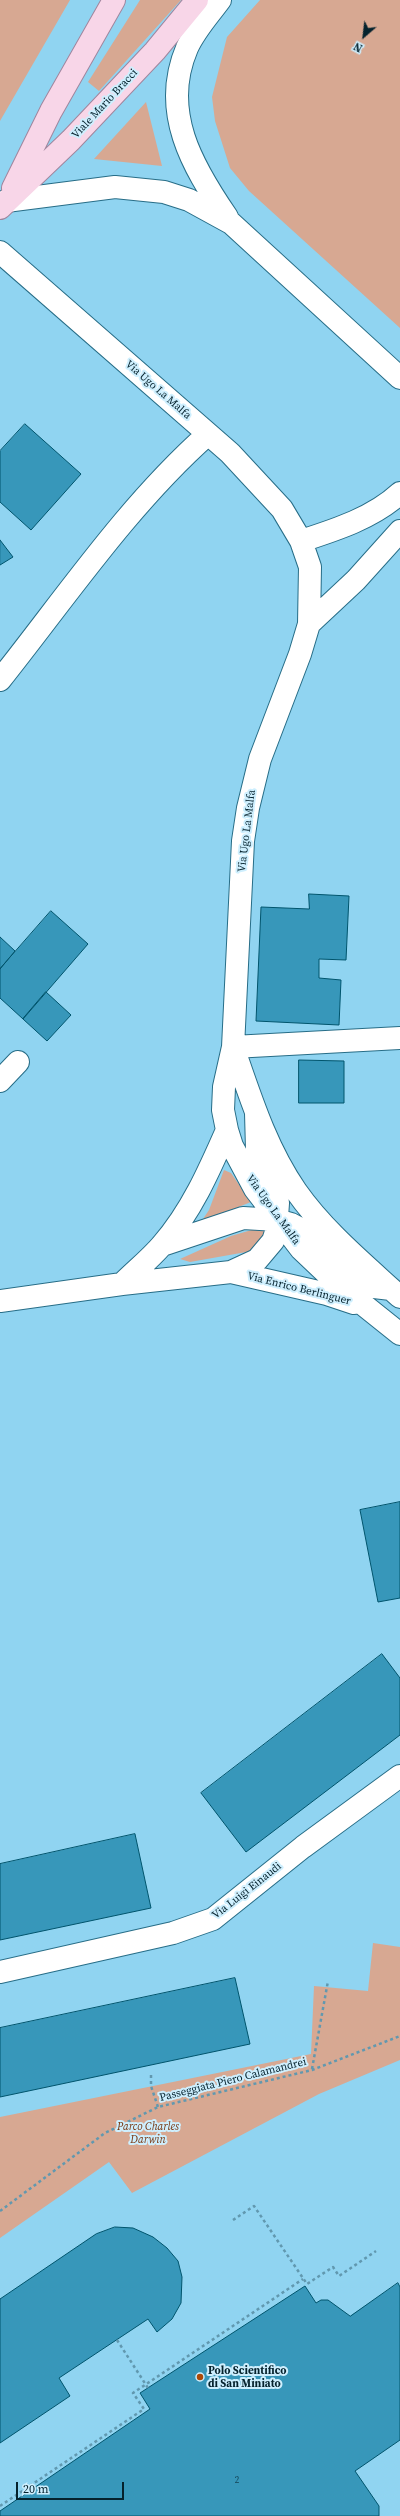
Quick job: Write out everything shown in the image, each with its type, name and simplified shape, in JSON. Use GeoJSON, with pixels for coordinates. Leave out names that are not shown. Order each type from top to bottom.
{"type":"FeatureCollection","features":[{"type":"Feature","properties":{"kind":"main road"},"geometry":{"type":"LineString","coordinates":[[3,205],[50,111],[114,0]]}},
{"type":"Feature","properties":{"kind":"main road","name":"Viale Mario Bracci"},"geometry":{"type":"LineString","coordinates":[[3,205],[71,140],[155,51],[197,0]]}},
{"type":"Feature","properties":{"kind":"street"},"geometry":{"type":"LineString","coordinates":[[220,0],[188,46],[180,65],[178,96],[187,151],[206,186],[231,223],[400,378]]}},
{"type":"Feature","properties":{"kind":"street"},"geometry":{"type":"LineString","coordinates":[[3,205],[94,188],[140,189],[164,192],[189,200],[231,223]]}},
{"type":"Feature","properties":{"kind":"street","name":"Via Ugo La Malfa"},"geometry":{"type":"LineString","coordinates":[[0,252],[230,453],[282,509],[301,541],[310,567],[309,624],[300,654],[260,759],[248,808],[243,841],[233,1047],[224,1087],[223,1110],[227,1130],[243,1168],[277,1220],[322,1270],[400,1334]]}},
{"type":"Feature","properties":{"kind":"street"},"geometry":{"type":"LineString","coordinates":[[0,680],[132,514],[189,450],[208,434]]}},
{"type":"Feature","properties":{"kind":"street"},"geometry":{"type":"LineString","coordinates":[[301,541],[351,523],[377,510],[400,494]]}},
{"type":"Feature","properties":{"kind":"street"},"geometry":{"type":"LineString","coordinates":[[309,624],[356,580],[400,531]]}},
{"type":"Feature","properties":{"kind":"street"},"geometry":{"type":"LineString","coordinates":[[233,1047],[400,1038]]}},
{"type":"Feature","properties":{"kind":"street","name":"Via Ugo La Malfa"},"geometry":{"type":"LineString","coordinates":[[233,1047],[256,1113],[272,1150],[296,1191],[331,1231],[395,1293]]}},
{"type":"Feature","properties":{"kind":"street"},"geometry":{"type":"LineString","coordinates":[[0,1081],[18,1062]]}},
{"type":"Feature","properties":{"kind":"street","name":"Via Enrico Berlinguer"},"geometry":{"type":"LineString","coordinates":[[0,1301],[122,1284],[231,1272],[257,1260],[273,1241],[277,1220],[277,1194],[256,1142],[256,1113]]}},
{"type":"Feature","properties":{"kind":"street"},"geometry":{"type":"LineString","coordinates":[[122,1284],[162,1245],[203,1184],[227,1130]]}},
{"type":"Feature","properties":{"kind":"street"},"geometry":{"type":"LineString","coordinates":[[162,1245],[243,1218],[277,1220],[291,1224],[308,1233],[358,1281],[395,1293]]}},
{"type":"Feature","properties":{"kind":"street","name":"Via Enrico Berlinguer"},"geometry":{"type":"LineString","coordinates":[[231,1272],[327,1294],[366,1306]]}},
{"type":"Feature","properties":{"kind":"street","name":"Via Luigi Einaudi"},"geometry":{"type":"LineString","coordinates":[[0,1972],[173,1934],[213,1919],[302,1847],[400,1776]]}},
{"type":"Feature","properties":{"kind":"path"},"geometry":{"type":"LineString","coordinates":[[312,2070],[328,1981]]}},
{"type":"Feature","properties":{"kind":"path","name":"Passeggiata Piero Calamandrei"},"geometry":{"type":"LineString","coordinates":[[0,2211],[105,2133],[158,2107],[312,2070],[400,2036]]}},
{"type":"Feature","properties":{"kind":"path"},"geometry":{"type":"LineString","coordinates":[[152,2075],[151,2086],[158,2107]]}},
{"type":"Feature","properties":{"kind":"path"},"geometry":{"type":"LineString","coordinates":[[233,2220],[254,2206],[307,2284],[333,2267],[339,2276],[376,2251]]}},
{"type":"Feature","properties":{"kind":"path"},"geometry":{"type":"LineString","coordinates":[[0,2506],[144,2409],[133,2393],[303,2279]]}},
{"type":"Feature","properties":{"kind":"path"},"geometry":{"type":"LineString","coordinates":[[117,2340],[148,2388]]}},
{"type":"Feature","properties":{"kind":"green space"},"geometry":{"type":"Polygon","coordinates":[[[0,0],[70,0],[0,121],[0,0]]]}},
{"type":"Feature","properties":{"kind":"green space"},"geometry":{"type":"Polygon","coordinates":[[[140,0],[181,0],[99,91],[88,82],[140,0]]]}},
{"type":"Feature","properties":{"kind":"green space"},"geometry":{"type":"Polygon","coordinates":[[[260,0],[400,0],[400,328],[249,191],[230,168],[215,121],[212,97],[227,37],[260,0]]]}},
{"type":"Feature","properties":{"kind":"green space"},"geometry":{"type":"Polygon","coordinates":[[[146,102],[162,166],[94,159],[146,102]]]}},
{"type":"Feature","properties":{"kind":"green space"},"geometry":{"type":"Polygon","coordinates":[[[224,1170],[231,1173],[251,1202],[201,1222],[209,1210],[224,1170]]]}},
{"type":"Feature","properties":{"kind":"green space"},"geometry":{"type":"Polygon","coordinates":[[[255,1229],[268,1229],[260,1244],[252,1251],[190,1262],[180,1259],[231,1236],[255,1229]]]}},
{"type":"Feature","properties":{"kind":"green space","name":"Parco Charles Darwin"},"geometry":{"type":"Polygon","coordinates":[[[373,1943],[400,1947],[400,2060],[319,2094],[132,2193],[109,2162],[0,2238],[0,2117],[311,2054],[314,1986],[368,1991],[373,1943]]]}},
{"type":"Feature","properties":{"kind":"building"},"geometry":{"type":"Polygon","coordinates":[[[25,424],[81,474],[31,530],[0,502],[0,451],[25,424]]]}},
{"type":"Feature","properties":{"kind":"building"},"geometry":{"type":"Polygon","coordinates":[[[0,540],[13,557],[0,565],[0,540]]]}},
{"type":"Feature","properties":{"kind":"building"},"geometry":{"type":"Polygon","coordinates":[[[309,894],[349,896],[346,960],[319,959],[319,978],[341,980],[339,1025],[256,1021],[261,907],[309,909],[309,894]]]}},
{"type":"Feature","properties":{"kind":"building"},"geometry":{"type":"Polygon","coordinates":[[[51,911],[88,944],[23,1019],[0,998],[0,969],[51,911]]]}},
{"type":"Feature","properties":{"kind":"building"},"geometry":{"type":"Polygon","coordinates":[[[0,937],[15,951],[0,969],[0,937]]]}},
{"type":"Feature","properties":{"kind":"building"},"geometry":{"type":"Polygon","coordinates":[[[46,992],[71,1015],[47,1041],[23,1019],[46,992]]]}},
{"type":"Feature","properties":{"kind":"building"},"geometry":{"type":"Polygon","coordinates":[[[299,1060],[344,1061],[344,1103],[299,1103],[299,1060]]]}},
{"type":"Feature","properties":{"kind":"building"},"geometry":{"type":"Polygon","coordinates":[[[400,1502],[400,1598],[378,1602],[360,1510],[400,1502]]]}},
{"type":"Feature","properties":{"kind":"building"},"geometry":{"type":"Polygon","coordinates":[[[382,1654],[400,1678],[400,1735],[246,1852],[201,1793],[382,1654]]]}},
{"type":"Feature","properties":{"kind":"building"},"geometry":{"type":"Polygon","coordinates":[[[135,1834],[151,1908],[0,1940],[0,1864],[135,1834]]]}},
{"type":"Feature","properties":{"kind":"building"},"geometry":{"type":"Polygon","coordinates":[[[235,1978],[250,2044],[0,2097],[0,2028],[235,1978]]]}},
{"type":"Feature","properties":{"kind":"building"},"geometry":{"type":"Polygon","coordinates":[[[115,2227],[133,2228],[153,2237],[167,2248],[178,2261],[182,2277],[181,2303],[172,2319],[157,2332],[148,2319],[59,2378],[70,2396],[0,2443],[0,2299],[96,2234],[115,2227]]]}},
{"type":"Feature","properties":{"kind":"building"},"geometry":{"type":"Polygon","coordinates":[[[398,2283],[400,2287],[400,2440],[355,2471],[379,2506],[379,2516],[0,2516],[0,2511],[150,2409],[140,2393],[305,2286],[316,2303],[321,2300],[328,2300],[350,2316],[398,2283]]]}},
{"type":"Feature","properties":{"kind":"place","name":"Polo Scientifico di San Miniato"},"geometry":{"type":"Point","coordinates":[200,2377]}}]}
